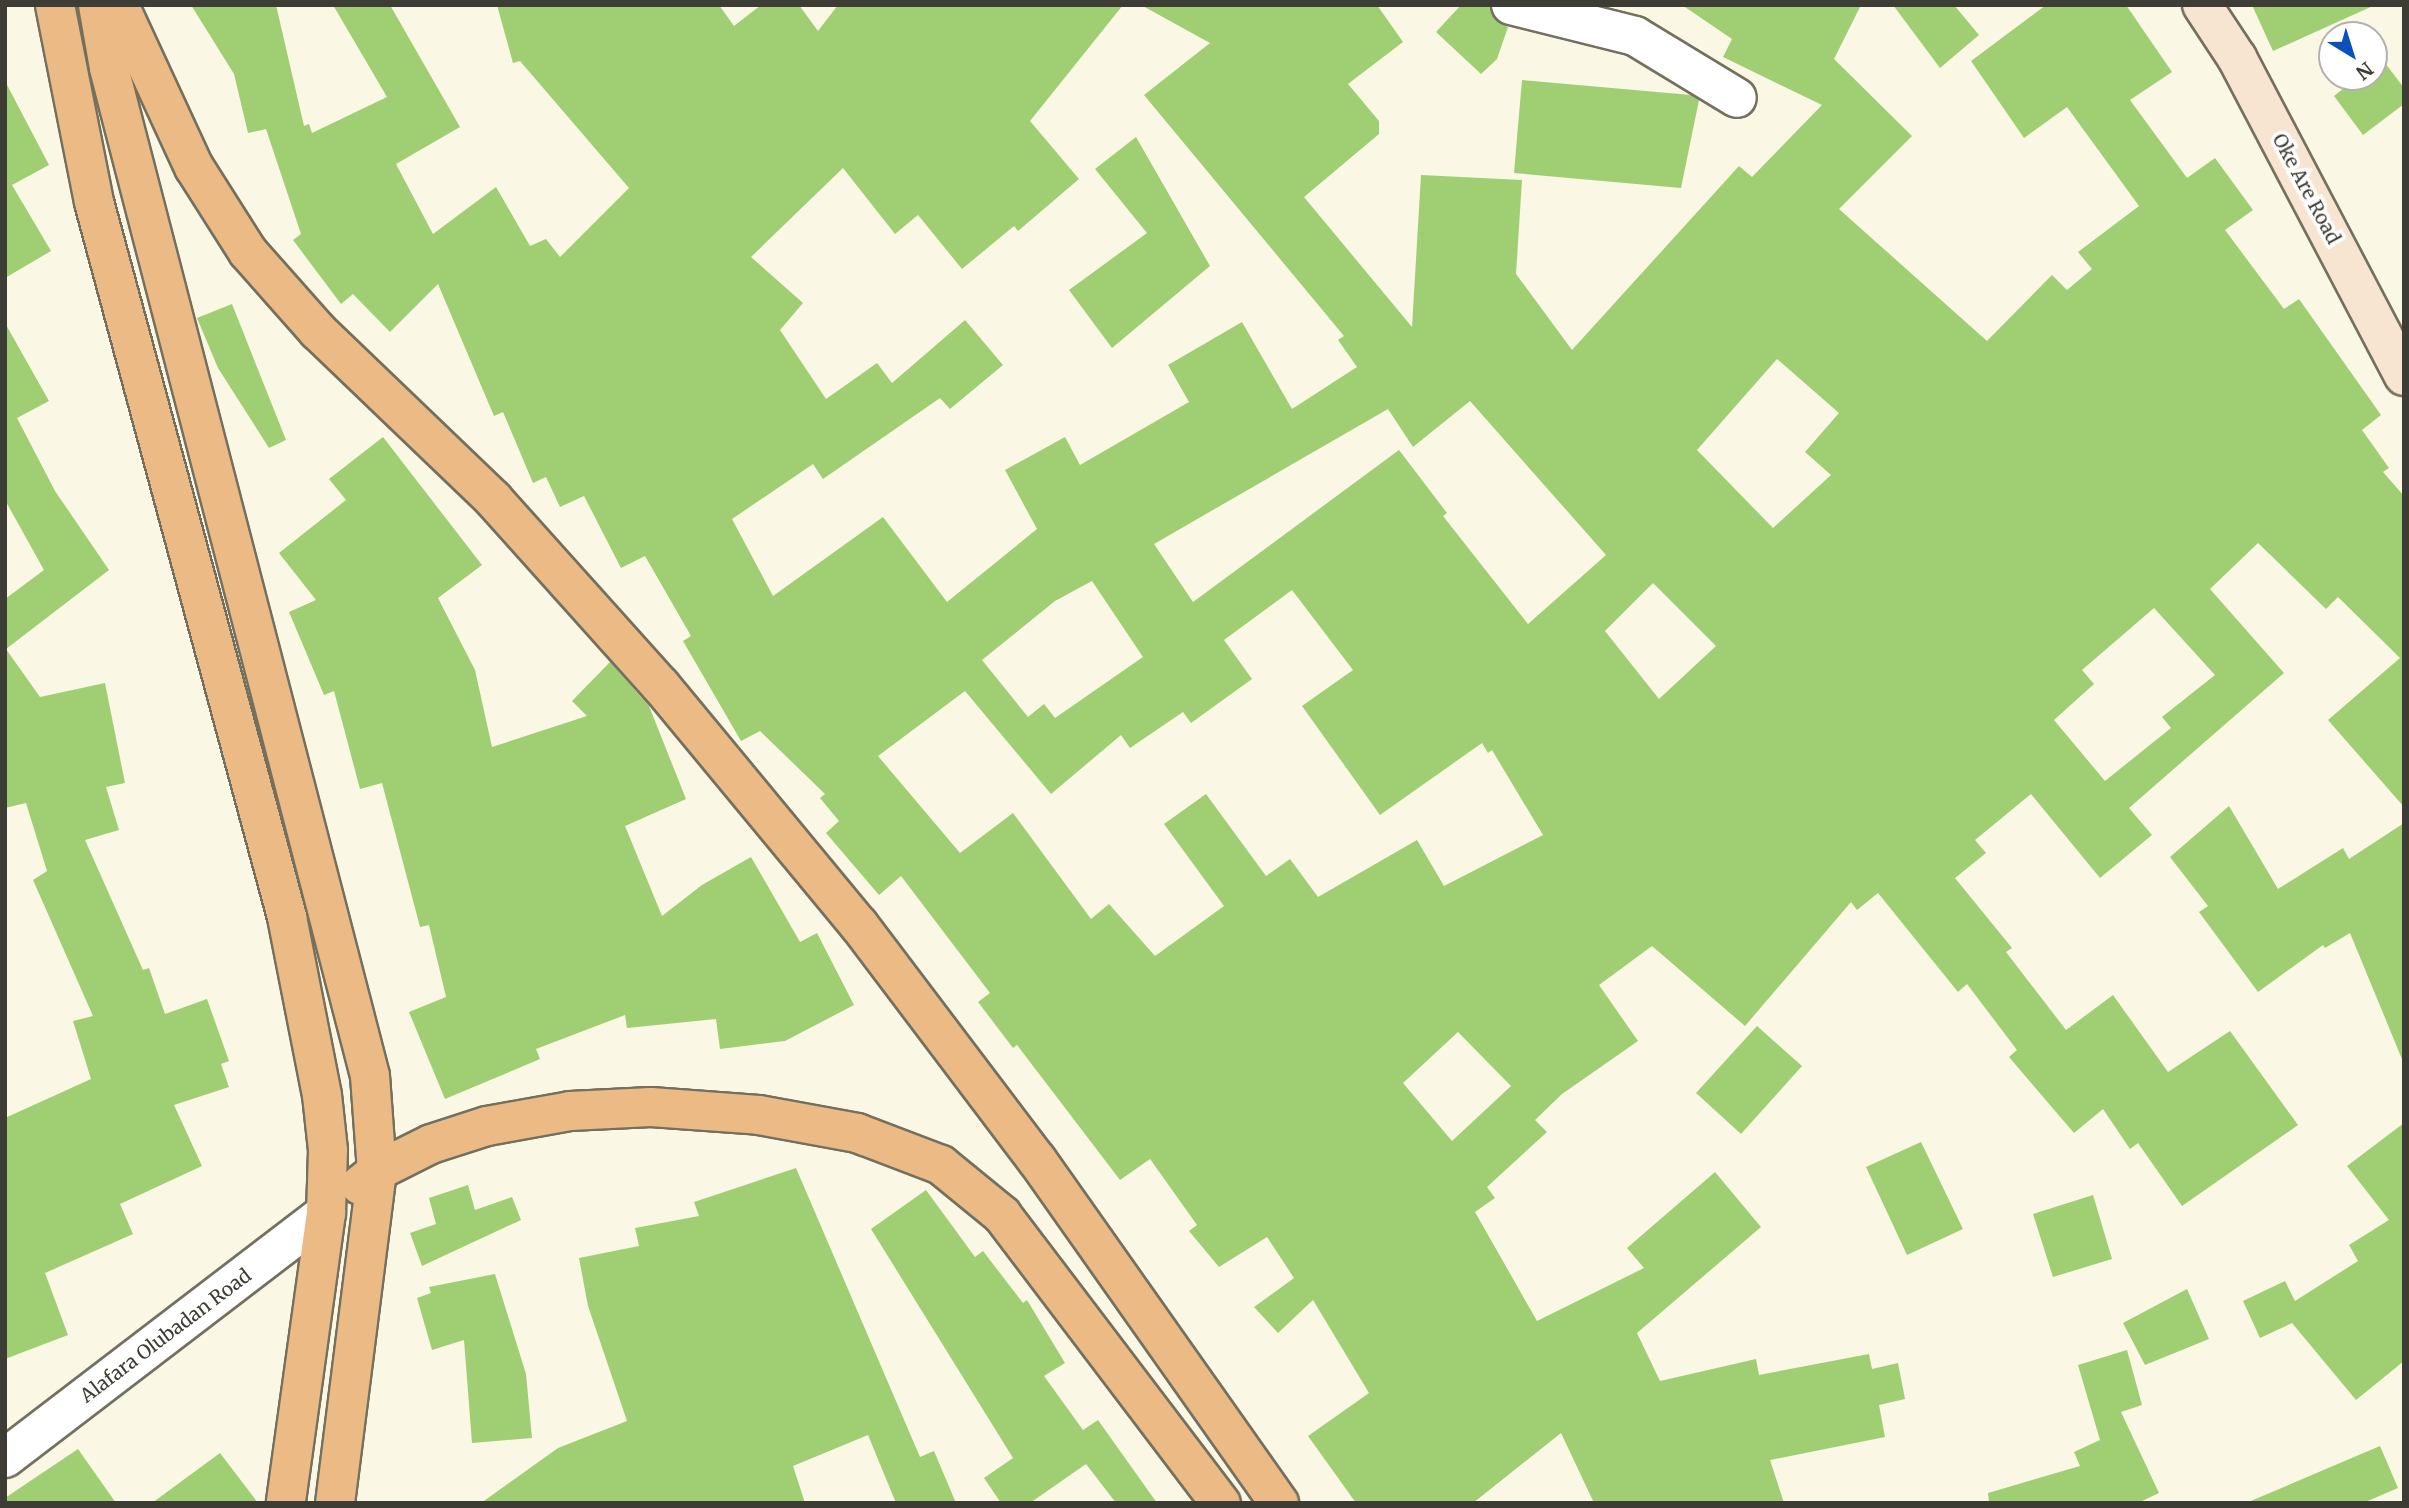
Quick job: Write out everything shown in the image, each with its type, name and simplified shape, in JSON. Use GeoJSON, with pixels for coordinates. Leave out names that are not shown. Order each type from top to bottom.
{"type":"FeatureCollection","features":[{"type":"Feature","properties":{"kind":"highway"},"geometry":{"type":"LineString","coordinates":[[55,5],[94,202],[298,967],[328,1150],[326,1213],[286,1503]]}},
{"type":"Feature","properties":{"kind":"highway"},"geometry":{"type":"LineString","coordinates":[[98,5],[112,81],[351,989],[370,1076],[377,1171],[334,1503]]}},
{"type":"Feature","properties":{"kind":"highway"},"geometry":{"type":"LineString","coordinates":[[119,5],[194,167],[248,252],[318,331],[493,499],[661,686],[834,894],[1037,1160],[1279,1503]]}},
{"type":"Feature","properties":{"kind":"highway"},"geometry":{"type":"LineString","coordinates":[[326,1213],[377,1171],[431,1144],[487,1126],[570,1111],[664,1108],[759,1115],[857,1133],[941,1165],[1002,1215],[1212,1491],[1242,1450]]}},
{"type":"Feature","properties":{"kind":"main road","name":"Oke Are Road"},"geometry":{"type":"LineString","coordinates":[[2202,5],[2237,58],[2404,376]]}},
{"type":"Feature","properties":{"kind":"street"},"geometry":{"type":"LineString","coordinates":[[1511,5],[1635,36],[1737,98]]}},
{"type":"Feature","properties":{"kind":"street","name":"Alafara Olubadan Road"},"geometry":{"type":"LineString","coordinates":[[5,1458],[326,1213]]}},
{"type":"Feature","properties":{"kind":"building"},"geometry":{"type":"Polygon","coordinates":[[[191,5],[276,5],[304,126],[309,124],[312,133],[387,97],[333,5],[390,5],[460,127],[396,164],[433,234],[496,187],[530,246],[546,239],[560,257],[629,188],[520,61],[513,63],[497,5],[719,5],[734,26],[761,5],[799,5],[818,31],[838,5],[1123,5],[1030,121],[1079,179],[1018,231],[1014,226],[962,269],[918,215],[895,234],[843,168],[751,257],[803,303],[780,330],[826,399],[877,363],[892,383],[965,320],[1003,365],[950,409],[940,398],[823,479],[813,464],[732,519],[773,596],[883,517],[947,602],[1037,529],[1005,470],[1065,437],[1080,465],[1189,402],[1168,365],[1242,322],[1292,409],[1357,367],[1338,340],[1344,336],[1144,95],[1210,43],[1141,5],[1377,5],[1403,42],[1348,84],[1379,121],[1379,134],[1304,197],[1412,327],[1421,175],[1522,180],[1516,274],[1572,350],[1739,166],[1752,177],[1822,105],[1723,57],[1732,39],[1682,5],[1861,5],[1834,59],[1912,136],[1839,209],[1987,341],[2052,275],[2067,290],[2092,269],[2078,252],[2139,206],[2067,107],[2024,138],[1971,61],[2046,5],[2126,5],[2172,72],[2130,100],[2187,178],[2215,158],[2253,210],[2225,230],[2284,309],[2299,299],[2381,415],[2362,430],[2389,468],[2383,472],[2404,496],[2404,807],[2328,720],[2400,658],[2338,597],[2326,609],[2258,543],[2210,589],[2284,673],[2129,808],[2152,835],[2100,878],[2031,794],[1975,840],[1986,853],[1955,878],[2012,948],[2006,952],[2066,1030],[2113,995],[2168,1072],[2230,1031],[2298,1125],[2182,1206],[2138,1143],[2130,1149],[2103,1109],[2074,1133],[2009,1057],[2017,1050],[1967,984],[1958,992],[1878,893],[1857,910],[1851,902],[1745,1026],[1652,946],[1599,985],[1638,1041],[1562,1094],[1535,1120],[1547,1132],[1487,1187],[1495,1198],[1475,1212],[1537,1321],[1644,1268],[1627,1248],[1715,1172],[1761,1227],[1637,1333],[1660,1381],[1756,1359],[1759,1375],[1869,1354],[1872,1369],[1898,1363],[1905,1399],[1879,1405],[1885,1437],[1770,1460],[1784,1503],[1594,1503],[1561,1433],[1473,1503],[1356,1503],[1308,1436],[1369,1393],[1313,1300],[1278,1333],[1254,1307],[1294,1278],[1267,1237],[1219,1267],[1189,1231],[1197,1225],[1150,1159],[1120,1180],[1017,1045],[1013,1048],[978,1002],[990,993],[901,876],[879,895],[826,833],[839,821],[820,798],[825,794],[760,731],[741,741],[683,641],[691,636],[645,556],[621,568],[584,496],[560,507],[546,477],[533,483],[503,412],[494,416],[438,284],[390,332],[353,294],[341,304],[293,240],[301,234],[266,129],[248,133],[234,74],[191,5]],[[1777,359],[1697,450],[1773,528],[1831,475],[1805,452],[1839,413],[1777,359]],[[1470,401],[1413,447],[1388,409],[1154,544],[1193,602],[1399,450],[1447,513],[1443,516],[1528,624],[1606,555],[1470,401]],[[1092,581],[1055,601],[982,660],[1028,717],[1044,704],[1055,718],[1143,657],[1092,581]],[[1653,583],[1605,631],[1659,699],[1716,646],[1653,583]],[[1292,590],[1224,640],[1252,679],[1191,723],[1183,712],[1130,748],[1121,735],[1051,794],[965,691],[878,756],[960,853],[1013,813],[1091,919],[1109,904],[1155,956],[1224,906],[1164,824],[1206,794],[1266,876],[1290,859],[1318,897],[1417,840],[1444,886],[1543,835],[1492,750],[1488,753],[1482,743],[1380,815],[1302,706],[1353,670],[1292,590]],[[2154,608],[2082,670],[2094,684],[2054,720],[2105,781],[2171,728],[2162,717],[2215,675],[2154,608]],[[1458,1032],[1403,1083],[1452,1141],[1511,1086],[1458,1032]]]}},
{"type":"Feature","properties":{"kind":"building"},"geometry":{"type":"Polygon","coordinates":[[[1461,5],[1490,5],[1495,20],[1508,27],[1497,59],[1481,74],[1436,32],[1461,5]]]}},
{"type":"Feature","properties":{"kind":"building"},"geometry":{"type":"Polygon","coordinates":[[[1893,5],[1954,5],[1979,35],[1940,68],[1893,5]]]}},
{"type":"Feature","properties":{"kind":"building"},"geometry":{"type":"Polygon","coordinates":[[[2252,5],[2375,5],[2340,21],[2318,21],[2318,31],[2273,51],[2252,5]]]}},
{"type":"Feature","properties":{"kind":"building"},"geometry":{"type":"Polygon","coordinates":[[[2388,67],[2404,88],[2404,104],[2363,135],[2334,96],[2340,91],[2388,91],[2388,67]]]}},
{"type":"Feature","properties":{"kind":"building"},"geometry":{"type":"Polygon","coordinates":[[[1522,80],[1691,95],[1699,100],[1681,188],[1514,173],[1522,80]]]}},
{"type":"Feature","properties":{"kind":"building"},"geometry":{"type":"Polygon","coordinates":[[[5,81],[49,165],[12,185],[51,251],[5,278],[5,81]]]}},
{"type":"Feature","properties":{"kind":"building"},"geometry":{"type":"Polygon","coordinates":[[[1136,137],[1210,266],[1112,348],[1069,290],[1147,233],[1095,169],[1136,137]]]}},
{"type":"Feature","properties":{"kind":"building"},"geometry":{"type":"Polygon","coordinates":[[[232,304],[286,440],[269,448],[218,368],[197,318],[232,304]]]}},
{"type":"Feature","properties":{"kind":"building"},"geometry":{"type":"Polygon","coordinates":[[[5,323],[49,401],[17,418],[55,491],[109,570],[6,649],[40,697],[105,683],[125,783],[106,787],[119,830],[85,840],[143,970],[149,968],[165,1014],[207,999],[229,1061],[221,1064],[229,1087],[174,1105],[202,1166],[120,1204],[133,1234],[45,1273],[68,1335],[5,1359],[5,1118],[91,1079],[73,1021],[93,1016],[33,880],[47,871],[26,803],[5,808],[5,599],[44,570],[5,500],[5,323]]]}},
{"type":"Feature","properties":{"kind":"building"},"geometry":{"type":"Polygon","coordinates":[[[383,437],[482,565],[438,598],[475,670],[492,747],[587,716],[572,701],[610,662],[649,706],[686,799],[625,826],[662,916],[702,885],[751,857],[800,942],[817,933],[854,1005],[785,1041],[720,1049],[716,1019],[627,1028],[625,1015],[536,1049],[540,1059],[445,1099],[409,1012],[446,997],[429,925],[420,927],[382,783],[360,789],[334,691],[324,695],[289,612],[316,600],[279,553],[346,500],[329,479],[383,437]]]}},
{"type":"Feature","properties":{"kind":"building"},"geometry":{"type":"Polygon","coordinates":[[[2229,806],[2278,889],[2343,848],[2349,859],[2404,823],[2404,1064],[2350,933],[2325,948],[2323,945],[2258,992],[2199,912],[2208,906],[2170,857],[2229,806]]]}},
{"type":"Feature","properties":{"kind":"building"},"geometry":{"type":"Polygon","coordinates":[[[1757,1026],[1802,1066],[1741,1134],[1696,1093],[1757,1026]]]}},
{"type":"Feature","properties":{"kind":"building"},"geometry":{"type":"Polygon","coordinates":[[[2404,1123],[2404,1361],[2356,1400],[2292,1323],[2260,1338],[2243,1301],[2285,1281],[2295,1301],[2358,1261],[2349,1245],[2389,1220],[2347,1166],[2404,1123]]]}},
{"type":"Feature","properties":{"kind":"building"},"geometry":{"type":"Polygon","coordinates":[[[1921,1142],[1963,1229],[1907,1255],[1866,1167],[1921,1142]]]}},
{"type":"Feature","properties":{"kind":"building"},"geometry":{"type":"Polygon","coordinates":[[[796,1168],[920,1457],[934,1451],[956,1503],[896,1503],[868,1435],[793,1466],[805,1503],[481,1503],[558,1448],[627,1421],[588,1306],[579,1258],[639,1246],[635,1228],[699,1216],[694,1202],[796,1168]]]}},
{"type":"Feature","properties":{"kind":"building"},"geometry":{"type":"Polygon","coordinates":[[[468,1185],[475,1210],[512,1197],[521,1220],[422,1266],[410,1233],[436,1224],[429,1198],[468,1185]]]}},
{"type":"Feature","properties":{"kind":"building"},"geometry":{"type":"Polygon","coordinates":[[[926,1190],[975,1257],[983,1251],[1023,1303],[1027,1300],[1065,1363],[1044,1376],[1083,1430],[1098,1420],[1157,1503],[1116,1503],[1086,1464],[1030,1503],[1001,1503],[984,1478],[1013,1458],[871,1229],[926,1190]]]}},
{"type":"Feature","properties":{"kind":"building"},"geometry":{"type":"Polygon","coordinates":[[[2093,1195],[2112,1259],[2053,1277],[2033,1214],[2093,1195]]]}},
{"type":"Feature","properties":{"kind":"building"},"geometry":{"type":"Polygon","coordinates":[[[495,1274],[526,1374],[532,1438],[472,1443],[464,1340],[432,1350],[417,1298],[431,1293],[429,1287],[495,1274]]]}},
{"type":"Feature","properties":{"kind":"building"},"geometry":{"type":"Polygon","coordinates":[[[2187,1289],[2209,1339],[2145,1365],[2123,1323],[2187,1289]]]}},
{"type":"Feature","properties":{"kind":"building"},"geometry":{"type":"Polygon","coordinates":[[[2127,1350],[2142,1405],[2121,1412],[2159,1493],[2138,1503],[1989,1503],[1988,1493],[2080,1466],[2074,1452],[2100,1440],[2078,1365],[2127,1350]]]}},
{"type":"Feature","properties":{"kind":"building"},"geometry":{"type":"Polygon","coordinates":[[[2380,1446],[2398,1488],[2363,1503],[2246,1503],[2380,1446]]]}},
{"type":"Feature","properties":{"kind":"building"},"geometry":{"type":"Polygon","coordinates":[[[78,1449],[116,1503],[5,1503],[5,1498],[78,1449]]]}},
{"type":"Feature","properties":{"kind":"building"},"geometry":{"type":"Polygon","coordinates":[[[220,1453],[258,1503],[152,1503],[220,1453]]]}}]}
